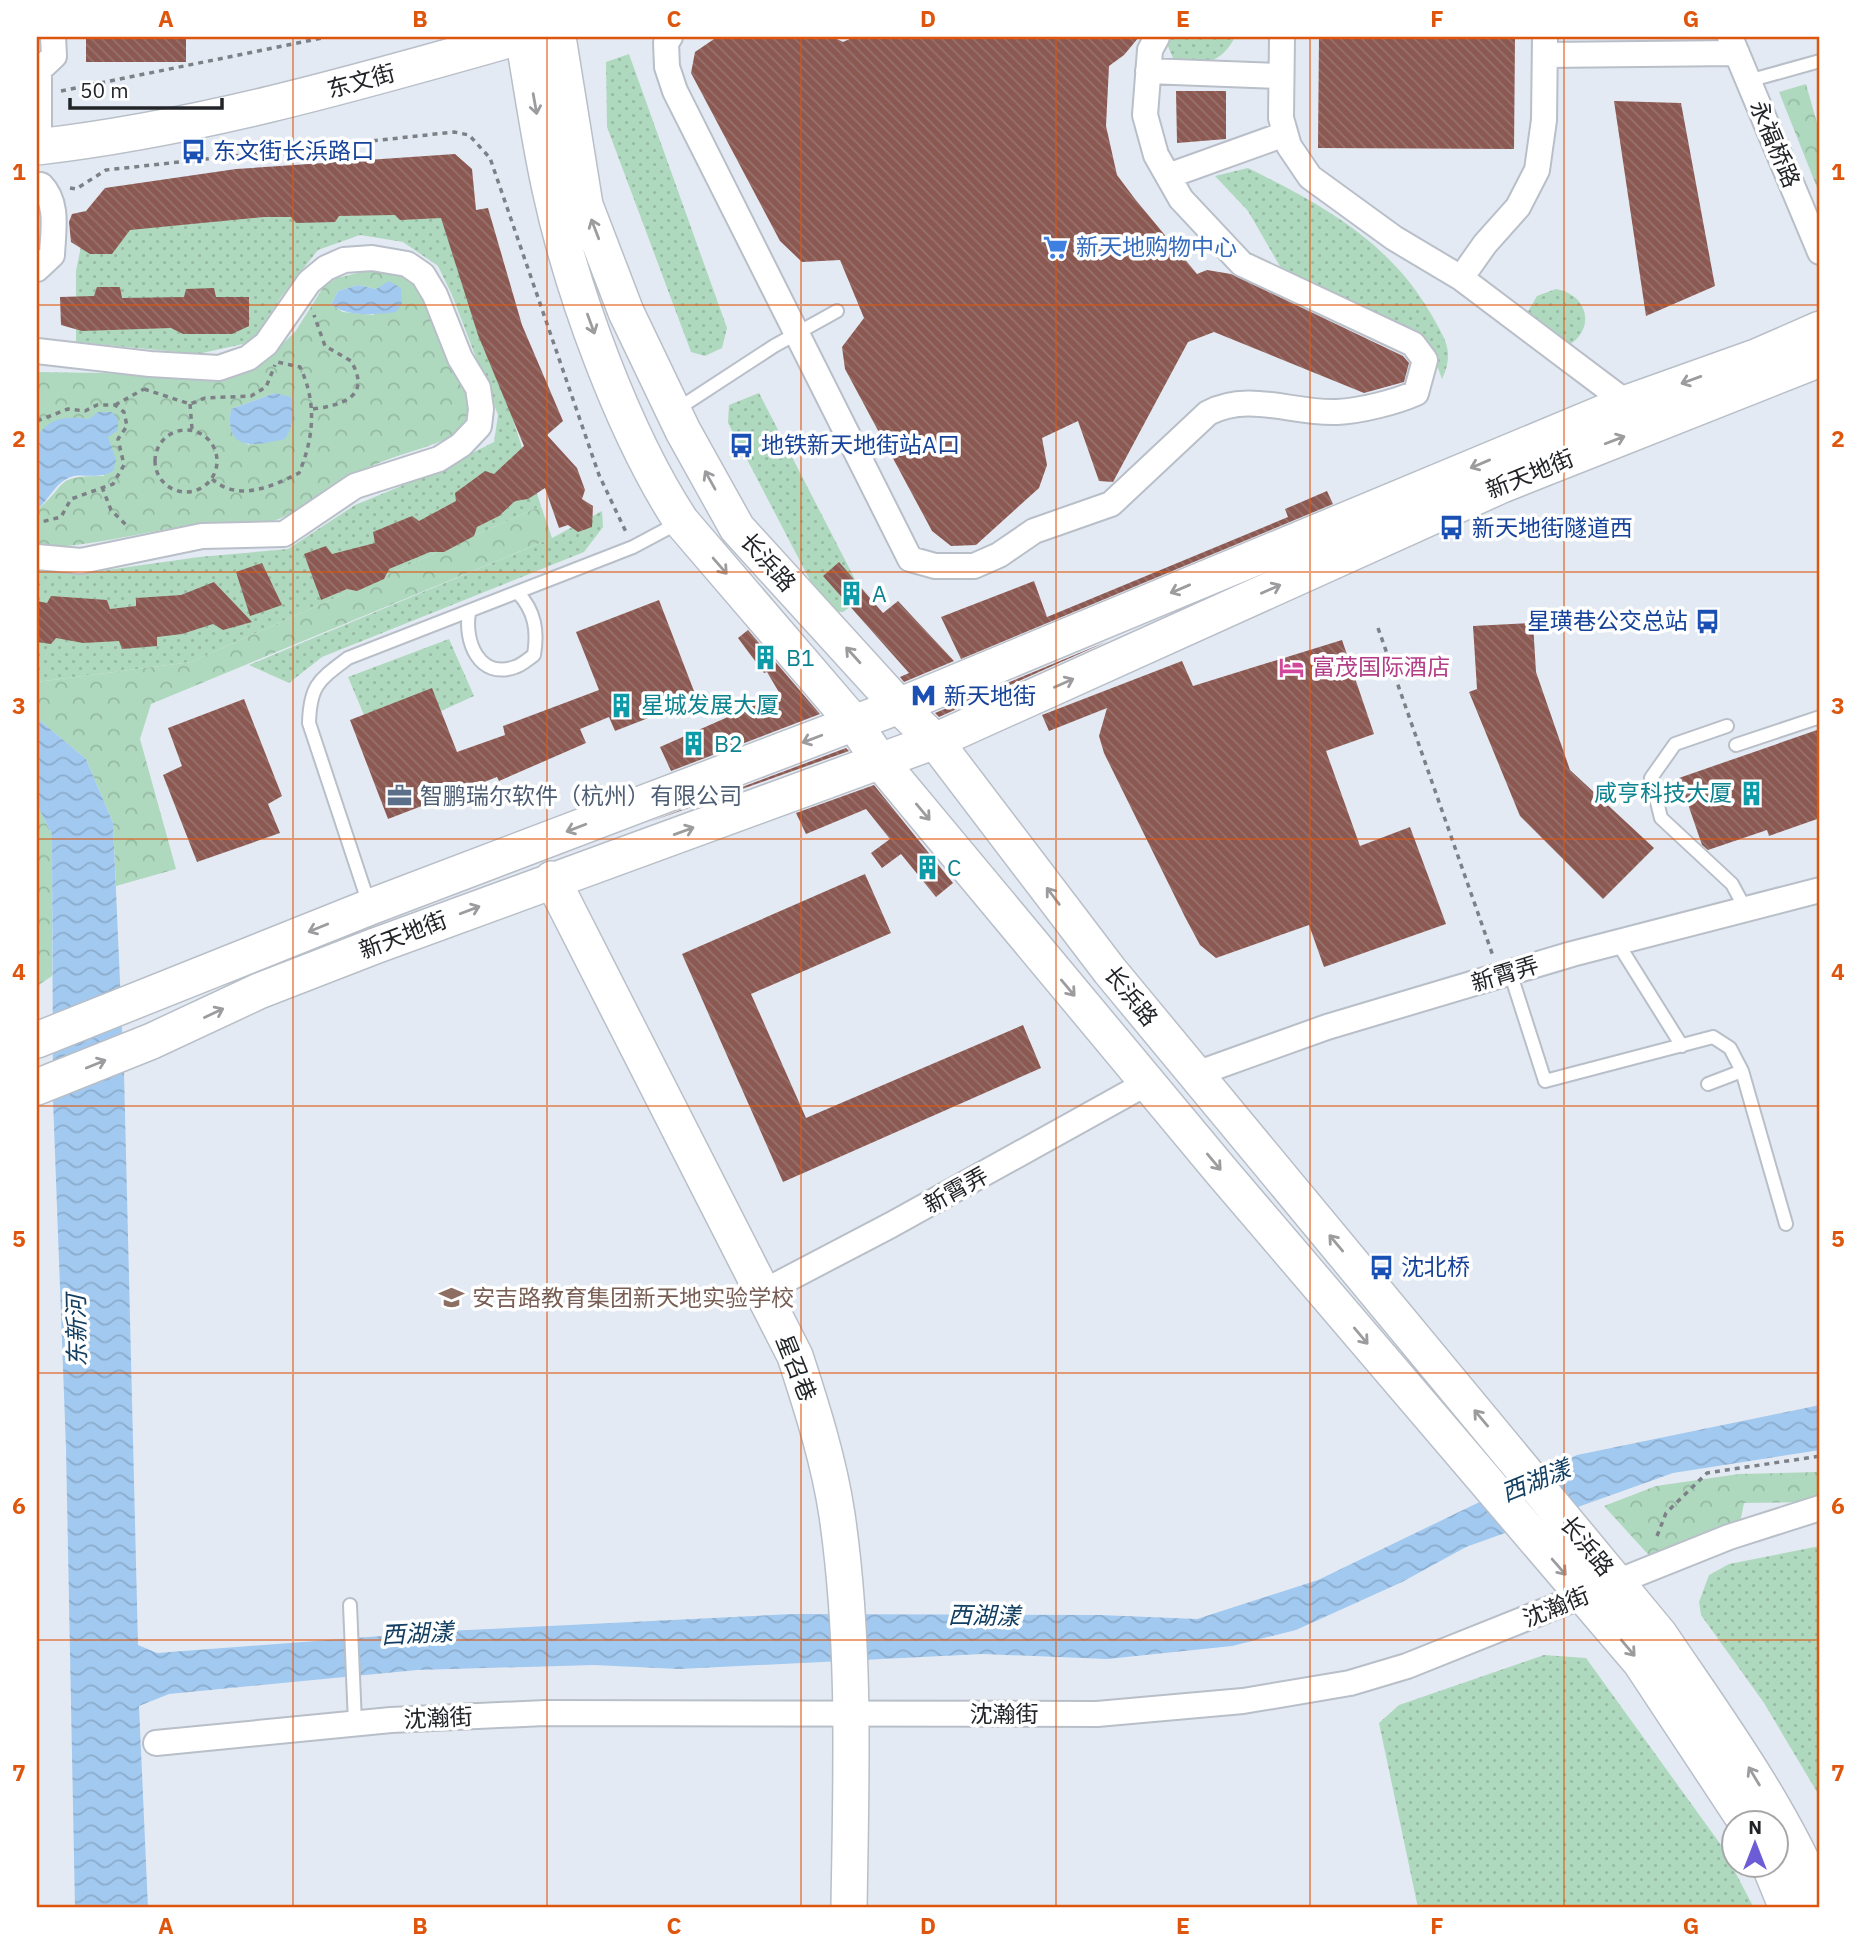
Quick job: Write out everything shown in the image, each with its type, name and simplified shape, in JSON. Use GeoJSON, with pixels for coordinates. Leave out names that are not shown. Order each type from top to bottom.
{"type":"FeatureCollection","features":[{"type":"Feature","properties":{"kind":"main road","name":"东文街"},"geometry":{"type":"LineString","coordinates":[[39,166],[110,138],[343,87],[521,37]]}},
{"type":"Feature","properties":{"kind":"main road","name":"长浜路"},"geometry":{"type":"LineString","coordinates":[[521,37],[551,191],[576,283],[617,395],[664,495],[681,521],[854,723],[879,760],[1147,1083],[1641,1663],[1737,1808]]}},
{"type":"Feature","properties":{"kind":"main road","name":"长浜路"},"geometry":{"type":"LineString","coordinates":[[558,37],[585,205],[626,312],[673,411],[737,528],[899,706],[935,741],[1110,971],[1660,1635],[1740,1754],[1800,1852],[1820,1901]]}},
{"type":"Feature","properties":{"kind":"main road"},"geometry":{"type":"LineString","coordinates":[[1756,357],[1820,315]]}},
{"type":"Feature","properties":{"kind":"main road","name":"新天地街"},"geometry":{"type":"LineString","coordinates":[[39,1039],[370,907],[899,706],[1627,403],[1756,357],[1820,330]]}},
{"type":"Feature","properties":{"kind":"main road","name":"新天地街"},"geometry":{"type":"LineString","coordinates":[[38,1087],[152,1041],[259,991],[552,879],[935,741],[1502,485],[1820,359]]}},
{"type":"Feature","properties":{"kind":"main road","name":"星召巷"},"geometry":{"type":"LineString","coordinates":[[552,879],[795,1356],[818,1426],[837,1513],[848,1609],[849,1908]]}},
{"type":"Feature","properties":{"kind":"main road"},"geometry":{"type":"LineString","coordinates":[[1775,1878],[1787,1908]]}},
{"type":"Feature","properties":{"kind":"street"},"geometry":{"type":"LineString","coordinates":[[37,269],[52,255],[53,206],[39,166],[38,68],[54,56],[53,37]]}},
{"type":"Feature","properties":{"kind":"street"},"geometry":{"type":"LineString","coordinates":[[670,37],[666,42],[667,67],[675,90],[910,559],[935,566],[974,566],[999,555],[1034,531],[1111,504],[1208,413],[1226,404],[1267,404],[1338,412],[1400,401],[1416,393],[1425,360],[1413,344],[1242,264],[1181,199],[1156,155],[1145,115],[1150,50],[1157,37]]}},
{"type":"Feature","properties":{"kind":"street"},"geometry":{"type":"LineString","coordinates":[[1282,37],[1281,118],[1289,146],[1310,177],[1394,238],[1461,278],[1627,403]]}},
{"type":"Feature","properties":{"kind":"street"},"geometry":{"type":"LineString","coordinates":[[1461,278],[1485,244],[1518,207],[1537,170],[1544,120],[1545,46],[1733,45]]}},
{"type":"Feature","properties":{"kind":"street","name":"永福桥路"},"geometry":{"type":"LineString","coordinates":[[1733,45],[1820,252]]}},
{"type":"Feature","properties":{"kind":"street"},"geometry":{"type":"LineString","coordinates":[[1148,71],[1281,76]]}},
{"type":"Feature","properties":{"kind":"street"},"geometry":{"type":"LineString","coordinates":[[1168,176],[1285,134]]}},
{"type":"Feature","properties":{"kind":"street"},"geometry":{"type":"LineString","coordinates":[[37,351],[150,364],[219,368],[248,358],[267,344],[309,282],[326,268],[344,260],[372,258],[407,264],[423,275],[435,295],[460,358],[478,388],[481,410],[479,426],[461,445],[439,459],[355,486],[284,534],[202,536],[81,561],[37,557]]}},
{"type":"Feature","properties":{"kind":"street","name":"新霄弄"},"geometry":{"type":"LineString","coordinates":[[1196,1074],[1327,1027],[1505,974],[1820,890]]}},
{"type":"Feature","properties":{"kind":"street","name":"新霄弄"},"geometry":{"type":"LineString","coordinates":[[762,1292],[891,1225],[1147,1083]]}},
{"type":"Feature","properties":{"kind":"street","name":"沈瀚街"},"geometry":{"type":"LineString","coordinates":[[156,1743],[354,1715],[1097,1714],[1243,1701],[1350,1683],[1407,1666],[1729,1537],[1820,1508]]}},
{"type":"Feature","properties":{"kind":"lane"},"geometry":{"type":"LineString","coordinates":[[1748,81],[1820,63]]}},
{"type":"Feature","properties":{"kind":"lane"},"geometry":{"type":"LineString","coordinates":[[673,411],[836,311]]}},
{"type":"Feature","properties":{"kind":"lane"},"geometry":{"type":"LineString","coordinates":[[370,907],[313,741],[309,723],[310,699],[319,680],[348,658],[633,547],[681,521]]}},
{"type":"Feature","properties":{"kind":"lane"},"geometry":{"type":"LineString","coordinates":[[469,612],[466,632],[472,650],[484,662],[498,670],[516,667],[534,655],[537,639],[530,606],[518,593]]}},
{"type":"Feature","properties":{"kind":"lane"},"geometry":{"type":"LineString","coordinates":[[1736,745],[1820,717]]}},
{"type":"Feature","properties":{"kind":"lane"},"geometry":{"type":"LineString","coordinates":[[1727,726],[1675,744],[1651,778],[1661,818],[1732,884],[1745,908]]}},
{"type":"Feature","properties":{"kind":"lane"},"geometry":{"type":"LineString","coordinates":[[1617,942],[1682,1046]]}},
{"type":"Feature","properties":{"kind":"lane"},"geometry":{"type":"LineString","coordinates":[[1505,974],[1545,1081],[1713,1037],[1730,1048],[1742,1071],[1786,1224]]}},
{"type":"Feature","properties":{"kind":"lane"},"geometry":{"type":"LineString","coordinates":[[1708,1084],[1742,1071]]}},
{"type":"Feature","properties":{"kind":"lane"},"geometry":{"type":"LineString","coordinates":[[350,1605],[354,1715]]}},
{"type":"Feature","properties":{"kind":"path"},"geometry":{"type":"LineString","coordinates":[[39,96],[327,37]]}},
{"type":"Feature","properties":{"kind":"path"},"geometry":{"type":"LineString","coordinates":[[296,300],[313,312],[325,346],[351,361],[358,380],[355,393],[349,401],[313,409]]}},
{"type":"Feature","properties":{"kind":"path"},"geometry":{"type":"LineString","coordinates":[[212,479],[225,490],[247,491],[277,484],[299,473],[308,453],[313,409],[309,386],[300,367],[275,361]]}},
{"type":"Feature","properties":{"kind":"path"},"geometry":{"type":"LineString","coordinates":[[37,421],[68,409],[85,411],[97,405],[115,405],[144,389],[150,364]]}},
{"type":"Feature","properties":{"kind":"path"},"geometry":{"type":"LineString","coordinates":[[190,404],[192,430]]}},
{"type":"Feature","properties":{"kind":"path"},"geometry":{"type":"LineString","coordinates":[[37,523],[61,517],[71,499],[113,484],[124,465],[118,439],[127,426],[124,412],[115,405]]}},
{"type":"Feature","properties":{"kind":"path"},"geometry":{"type":"LineString","coordinates":[[192,430],[202,433],[216,449],[218,459],[212,479],[195,491],[174,490],[159,477],[155,467],[158,447],[172,433],[192,430]]}},
{"type":"Feature","properties":{"kind":"path"},"geometry":{"type":"LineString","coordinates":[[102,487],[111,510],[144,547]]}},
{"type":"Feature","properties":{"kind":"path"},"geometry":{"type":"LineString","coordinates":[[1378,628],[1505,974]]}},
{"type":"Feature","properties":{"kind":"path"},"geometry":{"type":"LineString","coordinates":[[1657,1535],[1666,1513],[1707,1473],[1820,1456]]}},
{"type":"Feature","properties":{"kind":"green space"},"geometry":{"type":"Polygon","coordinates":[[[1164,37],[1235,37],[1217,58],[1193,63],[1173,58],[1164,37]]]}},
{"type":"Feature","properties":{"kind":"green space"},"geometry":{"type":"Polygon","coordinates":[[[629,54],[727,328],[722,348],[705,356],[691,352],[607,127],[606,62],[629,54]]]}},
{"type":"Feature","properties":{"kind":"green space"},"geometry":{"type":"Polygon","coordinates":[[[1806,84],[1820,134],[1820,195],[1779,92],[1806,84]]]}},
{"type":"Feature","properties":{"kind":"green space"},"geometry":{"type":"Polygon","coordinates":[[[1248,168],[1327,211],[1374,245],[1395,266],[1414,288],[1447,345],[1448,361],[1442,379],[1429,344],[1400,327],[1285,275],[1248,211],[1215,176],[1248,168]]]}},
{"type":"Feature","properties":{"kind":"green space"},"geometry":{"type":"Polygon","coordinates":[[[442,201],[541,506],[191,662],[37,682],[37,571],[93,572],[199,557],[288,549],[355,505],[428,475],[494,442],[498,415],[452,295],[438,266],[403,242],[360,235],[318,250],[281,297],[252,342],[198,354],[76,342],[76,271],[85,226],[442,201]]]}},
{"type":"Feature","properties":{"kind":"green space"},"geometry":{"type":"Polygon","coordinates":[[[378,268],[406,275],[421,291],[443,350],[467,394],[469,412],[461,432],[370,467],[279,519],[244,525],[184,527],[93,543],[37,547],[37,510],[63,483],[76,478],[104,476],[89,419],[76,418],[37,436],[37,372],[232,375],[260,365],[295,332],[324,286],[337,278],[378,268]],[[358,285],[338,291],[331,305],[343,312],[374,315],[376,289],[358,285]],[[275,393],[231,409],[231,427],[238,439],[249,445],[275,393]]]}},
{"type":"Feature","properties":{"kind":"green space"},"geometry":{"type":"Polygon","coordinates":[[[1556,289],[1576,299],[1585,316],[1581,334],[1563,348],[1527,313],[1537,296],[1556,289]]]}},
{"type":"Feature","properties":{"kind":"green space"},"geometry":{"type":"Polygon","coordinates":[[[759,393],[861,591],[857,602],[843,612],[826,611],[728,423],[729,405],[759,393]]]}},
{"type":"Feature","properties":{"kind":"green space"},"geometry":{"type":"Polygon","coordinates":[[[541,506],[552,538],[151,704],[140,739],[176,869],[116,886],[113,823],[86,759],[37,718],[37,682],[191,662],[541,506]]]}},
{"type":"Feature","properties":{"kind":"green space"},"geometry":{"type":"Polygon","coordinates":[[[602,511],[603,527],[584,552],[322,657],[289,683],[249,665],[552,538],[602,511]]]}},
{"type":"Feature","properties":{"kind":"green space"},"geometry":{"type":"Polygon","coordinates":[[[449,639],[474,696],[441,711],[432,689],[364,715],[348,677],[449,639]]]}},
{"type":"Feature","properties":{"kind":"green space"},"geometry":{"type":"Polygon","coordinates":[[[37,804],[52,835],[52,976],[37,986],[37,804]]]}},
{"type":"Feature","properties":{"kind":"green space"},"geometry":{"type":"Polygon","coordinates":[[[1820,1472],[1820,1502],[1744,1503],[1739,1528],[1655,1562],[1604,1506],[1656,1486],[1739,1474],[1820,1472]]]}},
{"type":"Feature","properties":{"kind":"green space"},"geometry":{"type":"Polygon","coordinates":[[[1820,1546],[1820,1797],[1764,1703],[1701,1615],[1699,1602],[1709,1575],[1729,1564],[1820,1546]]]}},
{"type":"Feature","properties":{"kind":"green space"},"geometry":{"type":"Polygon","coordinates":[[[1544,1655],[1586,1658],[1720,1844],[1720,1878],[1738,1878],[1754,1908],[1418,1908],[1379,1723],[1399,1705],[1544,1655]]]}},
{"type":"Feature","properties":{"kind":"water"},"geometry":{"type":"Polygon","coordinates":[[[389,281],[401,288],[402,303],[396,312],[354,313],[331,305],[338,291],[358,285],[376,289],[389,281]]]}},
{"type":"Feature","properties":{"kind":"water"},"geometry":{"type":"Polygon","coordinates":[[[275,393],[291,397],[292,419],[285,439],[252,444],[237,439],[232,433],[230,423],[231,409],[275,393]]]}},
{"type":"Feature","properties":{"kind":"water"},"geometry":{"type":"Polygon","coordinates":[[[98,412],[112,412],[118,419],[118,430],[108,437],[116,460],[113,471],[103,475],[74,476],[62,481],[37,510],[37,436],[53,421],[66,418],[89,419],[98,412]]]}},
{"type":"Feature","properties":{"kind":"water"},"geometry":{"type":"Polygon","coordinates":[[[37,718],[86,759],[113,823],[124,1073],[138,1645],[157,1653],[447,1631],[792,1614],[1100,1615],[1197,1619],[1318,1580],[1577,1455],[1820,1405],[1820,1450],[1673,1473],[1466,1547],[1402,1582],[1296,1630],[1232,1646],[1107,1659],[982,1654],[679,1669],[594,1665],[417,1670],[169,1694],[139,1706],[148,1908],[75,1908],[66,1448],[53,1100],[52,835],[37,804],[37,718]]]}},
{"type":"Feature","properties":{"kind":"building"},"geometry":{"type":"Polygon","coordinates":[[[86,37],[186,37],[186,62],[86,62],[86,37]]]}},
{"type":"Feature","properties":{"kind":"building"},"geometry":{"type":"Polygon","coordinates":[[[717,37],[833,37],[843,42],[854,37],[1139,37],[1124,55],[1109,66],[1106,126],[1117,175],[1135,199],[1197,274],[1207,270],[1231,274],[1403,356],[1409,363],[1404,382],[1364,393],[1214,332],[1188,342],[1113,482],[1099,481],[1078,421],[1042,438],[1047,465],[1039,488],[976,545],[951,546],[932,531],[845,369],[842,347],[864,318],[840,260],[802,262],[780,241],[691,73],[695,52],[717,37]]]}},
{"type":"Feature","properties":{"kind":"building"},"geometry":{"type":"Polygon","coordinates":[[[1319,37],[1515,37],[1514,149],[1318,148],[1319,37]]]}},
{"type":"Feature","properties":{"kind":"building"},"geometry":{"type":"Polygon","coordinates":[[[1176,91],[1226,91],[1226,139],[1177,143],[1176,91]]]}},
{"type":"Feature","properties":{"kind":"building"},"geometry":{"type":"Polygon","coordinates":[[[1614,101],[1681,103],[1715,286],[1646,316],[1614,101]]]}},
{"type":"Feature","properties":{"kind":"building"},"geometry":{"type":"Polygon","coordinates":[[[455,154],[472,169],[476,210],[488,208],[522,325],[563,421],[547,435],[577,468],[585,490],[582,499],[593,506],[592,527],[578,532],[568,525],[559,528],[545,488],[528,499],[515,501],[499,516],[477,527],[474,536],[444,552],[430,552],[389,569],[384,579],[357,591],[347,589],[321,600],[304,554],[326,546],[332,554],[375,543],[373,532],[412,516],[419,521],[456,501],[455,493],[485,471],[494,474],[524,446],[478,335],[441,218],[400,220],[395,215],[339,216],[335,222],[296,223],[291,217],[264,217],[130,230],[112,254],[90,254],[71,242],[69,222],[72,214],[86,211],[105,188],[236,169],[455,154]]]}},
{"type":"Feature","properties":{"kind":"building"},"geometry":{"type":"Polygon","coordinates":[[[97,287],[120,287],[122,298],[184,297],[186,289],[214,288],[216,297],[249,297],[249,326],[232,334],[183,334],[171,328],[82,331],[61,325],[60,297],[94,296],[97,287]]]}},
{"type":"Feature","properties":{"kind":"building"},"geometry":{"type":"Polygon","coordinates":[[[1327,491],[1333,504],[961,659],[941,617],[1034,581],[1047,617],[1288,517],[1285,509],[1327,491]]]}},
{"type":"Feature","properties":{"kind":"building"},"geometry":{"type":"Polygon","coordinates":[[[839,562],[883,613],[898,601],[954,661],[904,682],[900,677],[909,673],[823,576],[839,562]]]}},
{"type":"Feature","properties":{"kind":"building"},"geometry":{"type":"Polygon","coordinates":[[[262,563],[282,605],[250,616],[236,572],[262,563]]]}},
{"type":"Feature","properties":{"kind":"building"},"geometry":{"type":"Polygon","coordinates":[[[214,582],[252,622],[223,630],[213,624],[182,634],[157,637],[157,646],[122,649],[119,641],[83,643],[56,638],[51,644],[37,642],[37,601],[47,603],[51,596],[107,600],[110,609],[136,606],[136,598],[181,595],[214,582]]]}},
{"type":"Feature","properties":{"kind":"building","name":"星城发展大厦"},"geometry":{"type":"Polygon","coordinates":[[[659,600],[697,699],[615,731],[609,717],[580,729],[586,743],[499,781],[497,777],[388,819],[350,720],[432,688],[457,752],[505,735],[503,726],[599,690],[576,632],[659,600]]]}},
{"type":"Feature","properties":{"kind":"building"},"geometry":{"type":"Polygon","coordinates":[[[1533,623],[1536,672],[1570,770],[1654,848],[1603,899],[1520,816],[1469,692],[1477,689],[1473,626],[1533,623]]]}},
{"type":"Feature","properties":{"kind":"building"},"geometry":{"type":"Polygon","coordinates":[[[748,630],[820,714],[671,771],[660,747],[780,694],[767,672],[764,673],[738,638],[748,630]]]}},
{"type":"Feature","properties":{"kind":"building"},"geometry":{"type":"Polygon","coordinates":[[[1342,640],[1374,734],[1326,751],[1360,846],[1410,827],[1446,924],[1324,967],[1309,925],[1216,958],[1200,945],[1104,753],[1099,736],[1107,708],[1049,731],[1042,715],[1182,661],[1193,686],[1342,640]]]}},
{"type":"Feature","properties":{"kind":"building"},"geometry":{"type":"Polygon","coordinates":[[[1108,641],[939,717],[935,713],[1108,641]]]}},
{"type":"Feature","properties":{"kind":"building"},"geometry":{"type":"Polygon","coordinates":[[[244,699],[282,796],[268,804],[280,833],[197,862],[163,775],[182,766],[168,728],[244,699]]]}},
{"type":"Feature","properties":{"kind":"building","name":"咸亨科技大厦"},"geometry":{"type":"Polygon","coordinates":[[[1820,729],[1820,818],[1769,836],[1767,830],[1708,850],[1702,845],[1679,778],[1820,729]]]}},
{"type":"Feature","properties":{"kind":"building"},"geometry":{"type":"Polygon","coordinates":[[[846,748],[849,751],[649,822],[846,748]]]}},
{"type":"Feature","properties":{"kind":"building"},"geometry":{"type":"Polygon","coordinates":[[[874,785],[953,883],[936,897],[901,854],[882,868],[871,853],[890,839],[866,809],[806,834],[796,813],[874,785]]]}},
{"type":"Feature","properties":{"kind":"building"},"geometry":{"type":"Polygon","coordinates":[[[865,874],[891,933],[751,994],[806,1118],[1023,1025],[1041,1068],[783,1182],[682,954],[865,874]]]}},
{"type":"Feature","properties":{"kind":"place","name":"东文街长浜路口"},"geometry":{"type":"Point","coordinates":[193,151]}},
{"type":"Feature","properties":{"kind":"place","name":"新天地购物中心"},"geometry":{"type":"Point","coordinates":[1056,247]}},
{"type":"Feature","properties":{"kind":"place","name":"地铁新天地街站A口"},"geometry":{"type":"Point","coordinates":[741,445]}},
{"type":"Feature","properties":{"kind":"place","name":"新天地街隧道西"},"geometry":{"type":"Point","coordinates":[1452,528]}},
{"type":"Feature","properties":{"kind":"place","name":"A"},"geometry":{"type":"Point","coordinates":[852,594]}},
{"type":"Feature","properties":{"kind":"place","name":"星璜巷公交总站"},"geometry":{"type":"Point","coordinates":[1708,621]}},
{"type":"Feature","properties":{"kind":"place","name":"B1"},"geometry":{"type":"Point","coordinates":[766,658]}},
{"type":"Feature","properties":{"kind":"place","name":"富茂国际酒店"},"geometry":{"type":"Point","coordinates":[1292,667]}},
{"type":"Feature","properties":{"kind":"place","name":"新天地街"},"geometry":{"type":"Point","coordinates":[924,696]}},
{"type":"Feature","properties":{"kind":"place","name":"星城发展大厦"},"geometry":{"type":"Point","coordinates":[621,705]}},
{"type":"Feature","properties":{"kind":"place","name":"B2"},"geometry":{"type":"Point","coordinates":[694,744]}},
{"type":"Feature","properties":{"kind":"place","name":"咸亨科技大厦"},"geometry":{"type":"Point","coordinates":[1752,793]}},
{"type":"Feature","properties":{"kind":"place","name":"智鹏瑞尔软件（杭州）有限公司"},"geometry":{"type":"Point","coordinates":[400,796]}},
{"type":"Feature","properties":{"kind":"place","name":"C"},"geometry":{"type":"Point","coordinates":[927,868]}},
{"type":"Feature","properties":{"kind":"place","name":"沈北桥"},"geometry":{"type":"Point","coordinates":[1381,1267]}},
{"type":"Feature","properties":{"kind":"place","name":"安吉路教育集团新天地实验学校"},"geometry":{"type":"Point","coordinates":[452,1298]}},
{"type":"Feature","properties":{"kind":"water label","name":"东新河"},"geometry":{"type":"Point","coordinates":[77,1331]}},
{"type":"Feature","properties":{"kind":"water label","name":"西湖漾"},"geometry":{"type":"Point","coordinates":[1536,1481]}},
{"type":"Feature","properties":{"kind":"water label","name":"西湖漾"},"geometry":{"type":"Point","coordinates":[984,1616]}},
{"type":"Feature","properties":{"kind":"water label","name":"西湖漾"},"geometry":{"type":"Point","coordinates":[417,1634]}}]}
